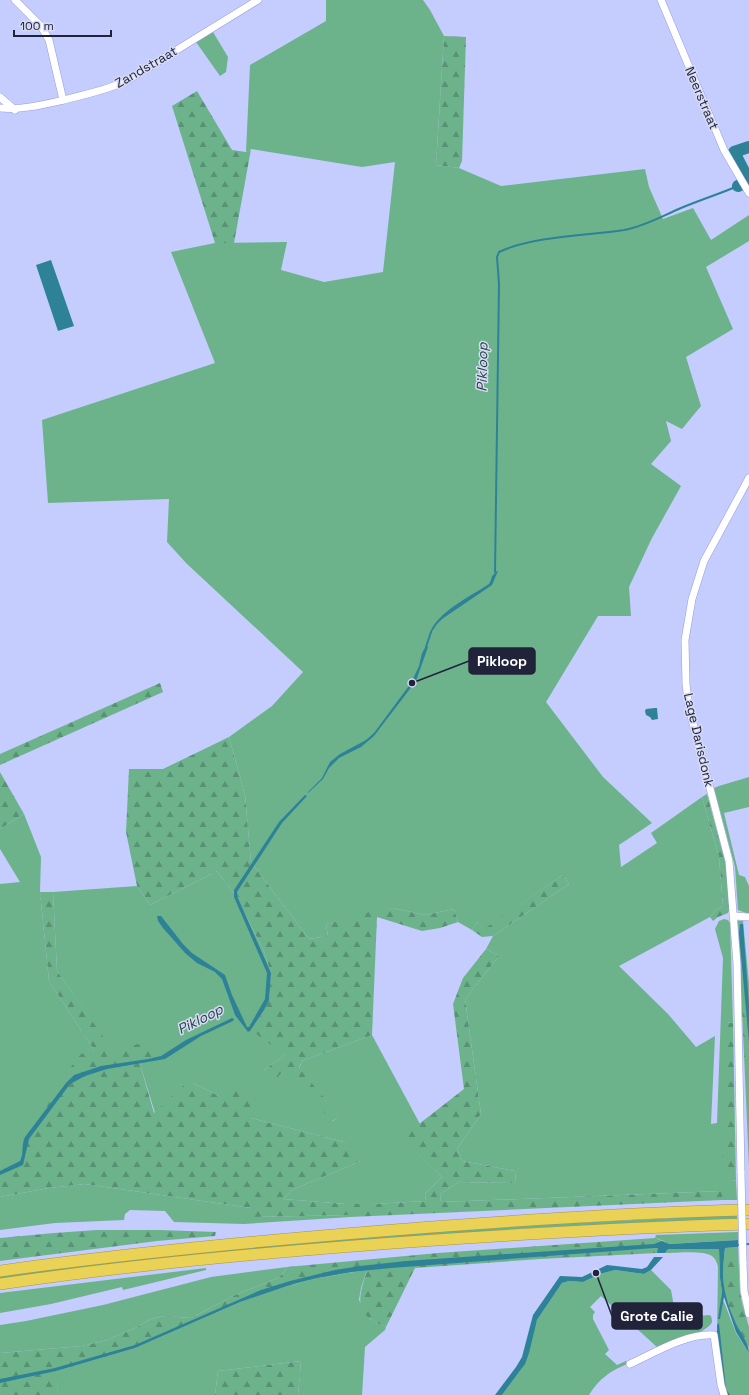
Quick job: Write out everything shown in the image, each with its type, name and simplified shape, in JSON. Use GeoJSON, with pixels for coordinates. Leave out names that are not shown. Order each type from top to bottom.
{"type":"FeatureCollection","features":[{"type":"Feature","properties":{"kind":"highway"},"geometry":{"type":"LineString","coordinates":[[0,1271],[146,1253],[323,1235],[537,1220],[749,1210]]}},
{"type":"Feature","properties":{"kind":"highway"},"geometry":{"type":"LineString","coordinates":[[0,1284],[150,1266],[328,1248],[589,1230],[749,1224]]}},
{"type":"Feature","properties":{"kind":"street"},"geometry":{"type":"LineString","coordinates":[[15,0],[41,26],[49,40],[64,100]]}},
{"type":"Feature","properties":{"kind":"street","name":"Zandstraat"},"geometry":{"type":"LineString","coordinates":[[0,108],[15,110],[32,107],[114,87],[128,80],[258,0]]}},
{"type":"Feature","properties":{"kind":"street","name":"Neerstraat"},"geometry":{"type":"LineString","coordinates":[[661,0],[724,150],[749,193]]}},
{"type":"Feature","properties":{"kind":"street"},"geometry":{"type":"LineString","coordinates":[[0,97],[15,110]]}},
{"type":"Feature","properties":{"kind":"street","name":"Lage Darisdonk"},"geometry":{"type":"LineString","coordinates":[[749,478],[704,561],[692,599],[686,640],[686,684],[689,708],[729,861],[737,964],[744,1291],[749,1314]]}},
{"type":"Feature","properties":{"kind":"street"},"geometry":{"type":"LineString","coordinates":[[734,916],[749,917]]}},
{"type":"Feature","properties":{"kind":"street"},"geometry":{"type":"LineString","coordinates":[[630,1364],[689,1338],[702,1334],[714,1335],[720,1385],[724,1395]]}},
{"type":"Feature","properties":{"kind":"green space"},"geometry":{"type":"Polygon","coordinates":[[[326,0],[423,0],[430,10],[444,36],[436,165],[459,168],[501,186],[645,169],[649,187],[663,219],[693,208],[711,240],[749,215],[749,241],[706,267],[733,329],[686,357],[701,406],[682,429],[666,421],[671,441],[651,464],[681,486],[652,538],[629,587],[631,616],[598,616],[546,702],[603,777],[652,823],[619,845],[621,867],[657,843],[651,833],[702,797],[719,857],[723,906],[716,910],[710,917],[619,966],[668,1014],[696,1047],[715,1036],[711,1124],[717,1123],[723,958],[715,929],[719,921],[724,919],[728,920],[730,923],[733,1023],[728,1022],[732,1180],[736,1181],[737,1200],[722,1200],[722,1191],[441,1202],[440,1194],[459,1182],[516,1183],[515,1171],[462,1161],[457,1149],[481,1114],[465,999],[499,956],[486,949],[493,936],[569,884],[563,875],[487,928],[477,922],[472,930],[458,922],[454,909],[425,915],[393,908],[326,924],[328,936],[309,939],[251,862],[245,795],[229,737],[272,706],[303,672],[186,563],[167,542],[169,499],[48,503],[42,420],[215,363],[171,252],[215,243],[287,242],[281,270],[324,282],[383,272],[395,162],[362,167],[251,149],[246,152],[250,65],[326,21],[326,0]]]}},
{"type":"Feature","properties":{"kind":"green space"},"geometry":{"type":"Polygon","coordinates":[[[213,32],[228,57],[226,72],[220,76],[196,42],[213,32]]]}},
{"type":"Feature","properties":{"kind":"green space"},"geometry":{"type":"Polygon","coordinates":[[[444,36],[466,37],[462,161],[459,168],[436,165],[444,36]]]}},
{"type":"Feature","properties":{"kind":"green space"},"geometry":{"type":"Polygon","coordinates":[[[197,91],[232,150],[246,152],[251,149],[234,243],[215,243],[172,106],[197,91]]]}},
{"type":"Feature","properties":{"kind":"green space"},"geometry":{"type":"Polygon","coordinates":[[[160,683],[163,692],[0,765],[0,754],[160,683]]]}},
{"type":"Feature","properties":{"kind":"green space"},"geometry":{"type":"Polygon","coordinates":[[[229,737],[245,795],[251,862],[309,939],[328,936],[326,924],[377,910],[393,908],[425,915],[454,909],[458,922],[440,928],[422,931],[377,917],[372,1035],[302,1061],[299,1068],[340,1117],[332,1121],[288,1072],[280,1074],[275,1082],[264,1070],[285,1055],[251,1030],[269,1000],[271,973],[263,949],[235,895],[217,871],[150,905],[137,886],[126,832],[129,769],[163,769],[229,737]]]}},
{"type":"Feature","properties":{"kind":"green space"},"geometry":{"type":"Polygon","coordinates":[[[0,772],[24,814],[0,829],[0,772]]]}},
{"type":"Feature","properties":{"kind":"green space"},"geometry":{"type":"Polygon","coordinates":[[[749,777],[749,807],[724,813],[739,875],[745,877],[749,886],[749,914],[738,910],[735,867],[714,788],[749,777]]]}},
{"type":"Feature","properties":{"kind":"green space"},"geometry":{"type":"Polygon","coordinates":[[[707,794],[726,865],[730,908],[728,913],[713,921],[710,917],[716,910],[723,906],[719,857],[702,797],[707,794]]]}},
{"type":"Feature","properties":{"kind":"green space"},"geometry":{"type":"Polygon","coordinates":[[[24,814],[41,857],[40,892],[49,981],[94,1050],[24,1160],[0,1173],[0,884],[20,882],[0,849],[0,829],[24,814]]]}},
{"type":"Feature","properties":{"kind":"green space"},"geometry":{"type":"Polygon","coordinates":[[[217,871],[235,895],[263,949],[271,973],[269,1000],[285,1055],[264,1070],[280,1074],[288,1071],[333,1121],[339,1117],[299,1069],[302,1061],[372,1035],[420,1124],[402,1138],[442,1177],[425,1194],[426,1201],[346,1204],[283,1199],[294,1189],[361,1161],[344,1142],[251,1118],[219,1096],[193,1083],[155,1113],[140,1064],[141,1062],[111,1049],[57,971],[53,892],[137,886],[150,905],[217,871]]]}},
{"type":"Feature","properties":{"kind":"green space"},"geometry":{"type":"Polygon","coordinates":[[[563,875],[569,884],[493,936],[482,937],[472,930],[477,922],[487,927],[563,875]]]}},
{"type":"Feature","properties":{"kind":"green space"},"geometry":{"type":"Polygon","coordinates":[[[40,892],[53,892],[57,971],[111,1048],[153,1042],[159,1061],[141,1062],[140,1064],[154,1113],[183,1086],[193,1083],[219,1096],[233,1087],[256,1099],[251,1118],[344,1142],[362,1156],[361,1161],[294,1189],[283,1199],[346,1204],[426,1201],[425,1194],[442,1177],[401,1138],[464,1089],[453,1004],[463,978],[486,949],[499,956],[465,999],[481,1114],[457,1149],[462,1161],[515,1171],[516,1183],[459,1182],[440,1194],[441,1202],[722,1191],[722,1200],[350,1217],[350,1215],[251,1217],[251,1208],[85,1184],[49,1188],[0,1197],[0,1173],[24,1160],[24,1148],[63,1077],[81,1054],[94,1050],[49,981],[40,892]]]}},
{"type":"Feature","properties":{"kind":"green space"},"geometry":{"type":"Polygon","coordinates":[[[738,921],[743,921],[749,984],[749,1009],[742,1009],[738,921]]]}},
{"type":"Feature","properties":{"kind":"green space"},"geometry":{"type":"Polygon","coordinates":[[[742,1009],[749,1009],[749,1167],[742,1009]]]}},
{"type":"Feature","properties":{"kind":"green space"},"geometry":{"type":"Polygon","coordinates":[[[727,1022],[733,1023],[736,1181],[722,1173],[727,1022]]]}},
{"type":"Feature","properties":{"kind":"green space"},"geometry":{"type":"Polygon","coordinates":[[[85,1184],[251,1208],[251,1217],[350,1215],[350,1217],[244,1224],[174,1222],[165,1211],[130,1210],[125,1214],[124,1220],[55,1223],[0,1230],[0,1197],[49,1188],[85,1184]]]}},
{"type":"Feature","properties":{"kind":"green space"},"geometry":{"type":"Polygon","coordinates":[[[737,1215],[737,1219],[515,1229],[388,1239],[0,1279],[0,1275],[268,1245],[514,1226],[737,1215]]]}},
{"type":"Feature","properties":{"kind":"green space"},"geometry":{"type":"Polygon","coordinates":[[[97,1230],[216,1232],[215,1236],[157,1241],[0,1261],[0,1238],[97,1230]]]}},
{"type":"Feature","properties":{"kind":"green space"},"geometry":{"type":"Polygon","coordinates":[[[738,1232],[738,1240],[667,1244],[664,1241],[655,1238],[656,1235],[738,1232]]]}},
{"type":"Feature","properties":{"kind":"green space"},"geometry":{"type":"Polygon","coordinates":[[[655,1238],[665,1242],[657,1253],[540,1259],[415,1268],[386,1327],[369,1318],[361,1308],[360,1295],[367,1270],[317,1278],[269,1291],[240,1302],[135,1348],[57,1371],[58,1395],[0,1395],[0,1353],[82,1346],[107,1340],[151,1319],[164,1316],[191,1318],[235,1295],[278,1278],[287,1267],[438,1253],[655,1238]]]}},
{"type":"Feature","properties":{"kind":"green space"},"geometry":{"type":"Polygon","coordinates":[[[738,1247],[740,1292],[749,1327],[749,1348],[739,1331],[725,1295],[723,1269],[725,1248],[738,1247]]]}},
{"type":"Feature","properties":{"kind":"green space"},"geometry":{"type":"Polygon","coordinates":[[[719,1248],[722,1292],[721,1300],[724,1302],[736,1333],[749,1353],[749,1395],[728,1395],[725,1391],[717,1336],[718,1267],[715,1260],[712,1256],[703,1253],[665,1253],[670,1249],[719,1248]]]}},
{"type":"Feature","properties":{"kind":"green space"},"geometry":{"type":"Polygon","coordinates":[[[287,1267],[278,1278],[235,1295],[191,1318],[164,1316],[151,1319],[107,1340],[82,1346],[0,1353],[0,1325],[103,1305],[211,1277],[287,1267]]]}},
{"type":"Feature","properties":{"kind":"green space"},"geometry":{"type":"Polygon","coordinates":[[[206,1268],[206,1270],[123,1290],[122,1287],[51,1304],[0,1313],[0,1293],[206,1268]]]}},
{"type":"Feature","properties":{"kind":"green space"},"geometry":{"type":"Polygon","coordinates":[[[367,1270],[359,1300],[370,1319],[386,1327],[385,1330],[365,1347],[362,1395],[298,1395],[301,1361],[218,1371],[215,1395],[58,1395],[56,1371],[135,1348],[240,1302],[269,1291],[317,1278],[367,1270]]]}},
{"type":"Feature","properties":{"kind":"green space"},"geometry":{"type":"Polygon","coordinates":[[[615,1270],[644,1274],[651,1270],[671,1290],[676,1318],[709,1315],[711,1316],[712,1323],[694,1335],[658,1348],[601,1296],[590,1307],[595,1312],[593,1319],[609,1350],[605,1354],[617,1365],[626,1361],[627,1364],[605,1376],[589,1395],[502,1395],[522,1368],[537,1320],[562,1283],[569,1281],[583,1282],[600,1274],[615,1270]]]}},
{"type":"Feature","properties":{"kind":"green space"},"geometry":{"type":"Polygon","coordinates":[[[301,1361],[298,1395],[215,1395],[218,1371],[301,1361]]]}},
{"type":"Feature","properties":{"kind":"water"},"geometry":{"type":"Polygon","coordinates":[[[51,260],[74,326],[58,331],[36,265],[51,260]]]}},
{"type":"Feature","properties":{"kind":"water"},"geometry":{"type":"Polygon","coordinates":[[[497,571],[492,585],[442,619],[430,633],[434,625],[447,611],[489,584],[492,576],[497,571]]]}},
{"type":"Feature","properties":{"kind":"water"},"geometry":{"type":"Polygon","coordinates":[[[426,646],[428,647],[416,681],[374,736],[361,747],[339,758],[329,768],[323,779],[308,793],[322,778],[330,762],[340,754],[366,740],[374,733],[411,683],[426,646]]]}},
{"type":"Feature","properties":{"kind":"water"},"geometry":{"type":"Polygon","coordinates":[[[657,708],[658,719],[652,720],[646,715],[646,709],[657,708]]]}},
{"type":"Feature","properties":{"kind":"water"},"geometry":{"type":"Polygon","coordinates":[[[305,795],[307,796],[282,823],[237,892],[237,896],[271,973],[269,1000],[264,1010],[248,1032],[235,1015],[222,979],[215,972],[197,963],[185,953],[163,928],[158,921],[157,916],[161,916],[192,953],[225,975],[232,995],[247,1027],[249,1027],[265,999],[267,973],[234,897],[234,890],[279,822],[305,795]]]}},
{"type":"Feature","properties":{"kind":"water"},"geometry":{"type":"Polygon","coordinates":[[[740,924],[743,924],[749,1005],[749,1043],[739,933],[740,924]]]}},
{"type":"Feature","properties":{"kind":"water"},"geometry":{"type":"Polygon","coordinates":[[[232,1018],[234,1019],[233,1021],[201,1036],[165,1059],[107,1069],[85,1076],[70,1084],[29,1139],[23,1165],[0,1175],[0,1171],[20,1161],[25,1137],[66,1083],[74,1075],[101,1066],[161,1056],[186,1040],[232,1018]]]}},
{"type":"Feature","properties":{"kind":"water"},"geometry":{"type":"Polygon","coordinates":[[[738,1240],[738,1247],[725,1248],[723,1277],[725,1293],[730,1309],[749,1349],[749,1353],[736,1332],[724,1297],[720,1319],[718,1319],[722,1292],[719,1249],[670,1249],[665,1253],[657,1253],[658,1248],[654,1248],[391,1268],[351,1272],[317,1278],[293,1284],[240,1302],[135,1348],[56,1371],[0,1383],[0,1379],[55,1368],[135,1345],[261,1290],[335,1270],[406,1261],[654,1244],[662,1241],[669,1244],[738,1240]]]}},
{"type":"Feature","properties":{"kind":"water"},"geometry":{"type":"Polygon","coordinates":[[[654,1257],[663,1257],[651,1270],[644,1274],[615,1270],[600,1274],[583,1282],[569,1281],[562,1283],[537,1320],[525,1364],[502,1395],[495,1395],[522,1357],[533,1315],[560,1276],[582,1277],[607,1265],[642,1269],[647,1267],[654,1257]]]}},
{"type":"Feature","properties":{"kind":"water"},"geometry":{"type":"Polygon","coordinates":[[[719,1323],[726,1389],[730,1395],[728,1395],[725,1391],[717,1336],[717,1325],[719,1323]]]}},
{"type":"Feature","properties":{"kind":"waterway","name":"Pikloop"},"geometry":{"type":"LineString","coordinates":[[738,186],[749,181],[734,152],[749,147]]}},
{"type":"Feature","properties":{"kind":"waterway","name":"Pikloop"},"geometry":{"type":"LineString","coordinates":[[495,572],[499,284],[497,257],[499,252],[543,240],[632,228],[738,186]]}},
{"type":"Feature","properties":{"kind":"waterway","name":"Pikloop"},"geometry":{"type":"LineString","coordinates":[[426,647],[431,632]]}},
{"type":"Feature","properties":{"kind":"waterway"},"geometry":{"type":"LineString","coordinates":[[736,1245],[749,1244]]}},
{"type":"Feature","properties":{"kind":"place","name":"Pikloop"},"geometry":{"type":"Point","coordinates":[412,683]}},
{"type":"Feature","properties":{"kind":"place","name":"Grote Calie"},"geometry":{"type":"Point","coordinates":[596,1273]}}]}
